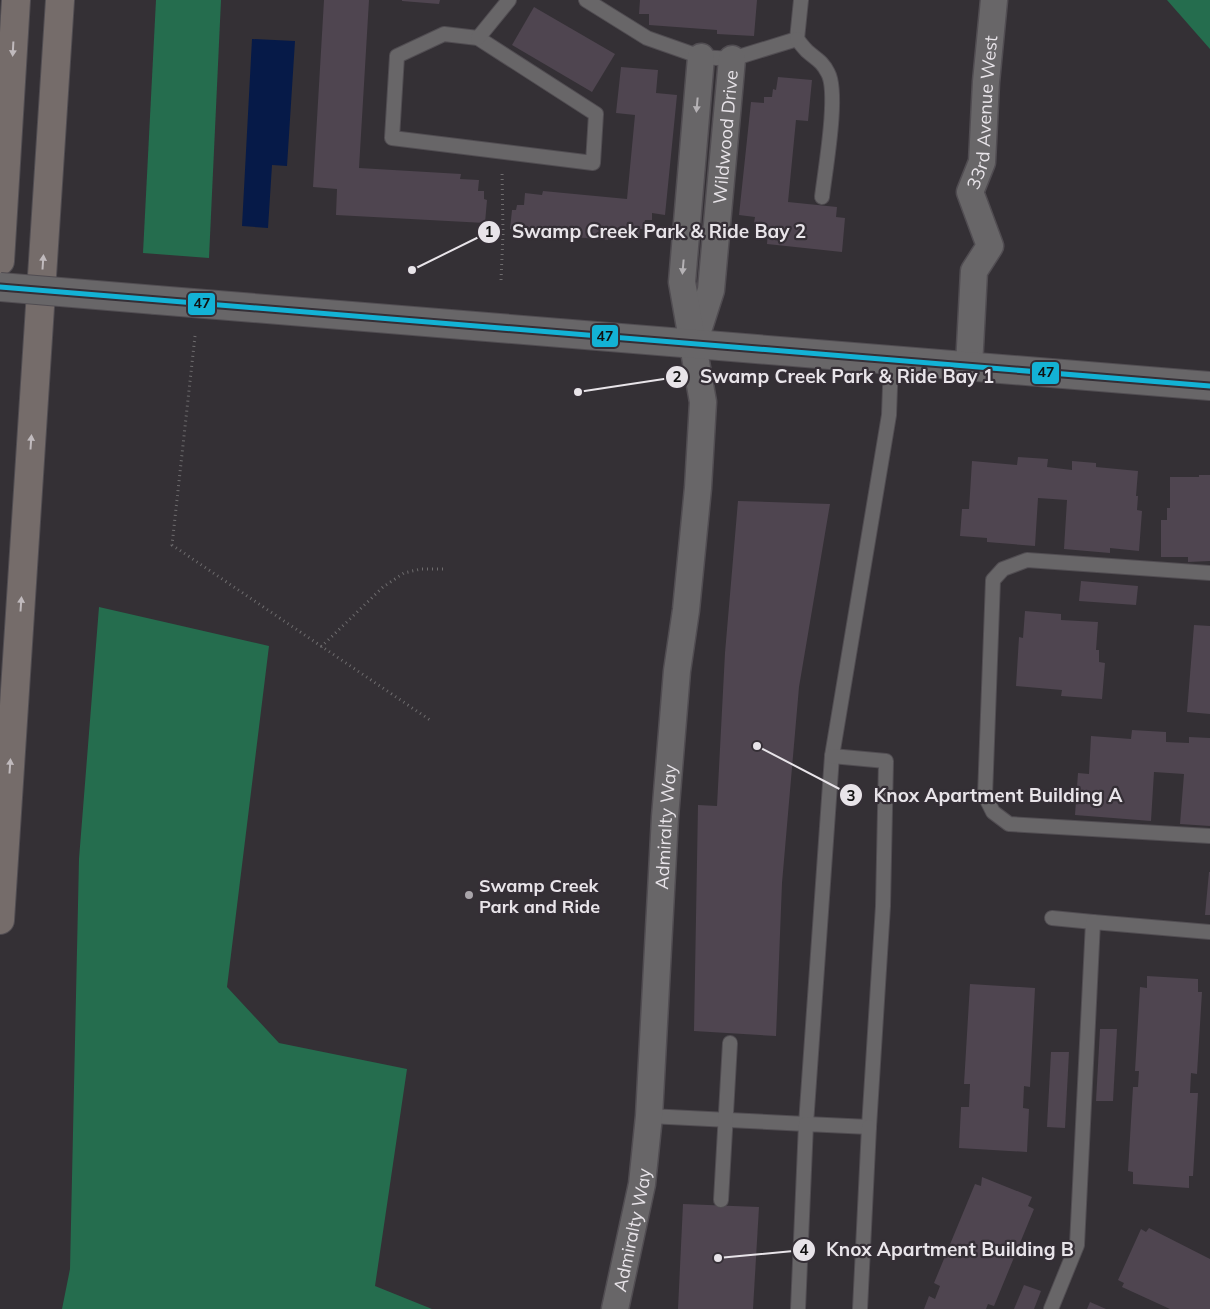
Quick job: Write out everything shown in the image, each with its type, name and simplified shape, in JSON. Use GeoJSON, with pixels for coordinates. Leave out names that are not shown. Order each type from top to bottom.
{"type":"FeatureCollection","features":[{"type":"Feature","properties":{"kind":"highway"},"geometry":{"type":"LineString","coordinates":[[0,261],[16,0]]}},
{"type":"Feature","properties":{"kind":"highway"},"geometry":{"type":"LineString","coordinates":[[0,920],[60,0]]}},
{"type":"Feature","properties":{"kind":"main road"},"geometry":{"type":"LineString","coordinates":[[0,287],[1210,386]]}},
{"type":"Feature","properties":{"kind":"street","name":"33rd Avenue West"},"geometry":{"type":"LineString","coordinates":[[969,366],[974,270],[990,246],[970,192],[982,162],[986,82],[994,0]]}},
{"type":"Feature","properties":{"kind":"street","name":"Wildwood Drive"},"geometry":{"type":"LineString","coordinates":[[694,343],[682,282],[701,57]]}},
{"type":"Feature","properties":{"kind":"street","name":"Wildwood Drive"},"geometry":{"type":"LineString","coordinates":[[694,343],[712,290],[732,59]]}},
{"type":"Feature","properties":{"kind":"street","name":"Admiralty Way"},"geometry":{"type":"LineString","coordinates":[[616,1309],[642,1184],[649,1116],[665,818],[677,672],[686,610],[698,488],[703,402],[694,343]]}},
{"type":"Feature","properties":{"kind":"lane"},"geometry":{"type":"LineString","coordinates":[[478,38],[508,0]]}},
{"type":"Feature","properties":{"kind":"lane"},"geometry":{"type":"LineString","coordinates":[[586,0],[647,38],[701,57],[732,59],[797,39]]}},
{"type":"Feature","properties":{"kind":"lane"},"geometry":{"type":"LineString","coordinates":[[801,0],[797,39],[820,60],[829,74],[832,92],[831,120],[822,197]]}},
{"type":"Feature","properties":{"kind":"lane"},"geometry":{"type":"LineString","coordinates":[[444,34],[478,38],[596,114],[593,163],[392,138],[397,56],[444,34]]}},
{"type":"Feature","properties":{"kind":"lane"},"geometry":{"type":"LineString","coordinates":[[798,1309],[806,1124],[832,756],[889,415],[891,360]]}},
{"type":"Feature","properties":{"kind":"lane"},"geometry":{"type":"LineString","coordinates":[[1210,573],[1028,560],[1003,569],[993,580],[985,796],[993,812],[1009,824],[1210,836]]}},
{"type":"Feature","properties":{"kind":"lane"},"geometry":{"type":"LineString","coordinates":[[832,756],[886,761],[883,906],[860,1309]]}},
{"type":"Feature","properties":{"kind":"lane"},"geometry":{"type":"LineString","coordinates":[[1052,918],[1210,932]]}},
{"type":"Feature","properties":{"kind":"lane"},"geometry":{"type":"LineString","coordinates":[[1051,1309],[1077,1245],[1093,922]]}},
{"type":"Feature","properties":{"kind":"lane"},"geometry":{"type":"LineString","coordinates":[[722,1200],[730,1043]]}},
{"type":"Feature","properties":{"kind":"lane"},"geometry":{"type":"LineString","coordinates":[[649,1116],[869,1127]]}},
{"type":"Feature","properties":{"kind":"path"},"geometry":{"type":"LineString","coordinates":[[501,280],[503,234],[502,152]]}},
{"type":"Feature","properties":{"kind":"path"},"geometry":{"type":"LineString","coordinates":[[195,336],[172,545],[430,720]]}},
{"type":"Feature","properties":{"kind":"path"},"geometry":{"type":"LineString","coordinates":[[321,647],[383,587],[404,573],[421,569],[446,569]]}},
{"type":"Feature","properties":{"kind":"green space"},"geometry":{"type":"Polygon","coordinates":[[[156,0],[221,0],[209,258],[143,253],[156,0]]]}},
{"type":"Feature","properties":{"kind":"green space"},"geometry":{"type":"Polygon","coordinates":[[[1167,0],[1210,0],[1210,49],[1167,0]]]}},
{"type":"Feature","properties":{"kind":"green space"},"geometry":{"type":"Polygon","coordinates":[[[99,607],[269,646],[227,987],[279,1043],[407,1069],[375,1286],[432,1309],[62,1309],[70,1269],[79,859],[99,607]]]}},
{"type":"Feature","properties":{"kind":"water"},"geometry":{"type":"Polygon","coordinates":[[[252,39],[295,41],[287,166],[272,165],[268,228],[242,226],[252,39]]]}},
{"type":"Feature","properties":{"kind":"building"},"geometry":{"type":"Polygon","coordinates":[[[324,0],[369,0],[359,168],[461,174],[460,179],[479,180],[478,191],[484,191],[484,199],[487,200],[485,223],[336,215],[337,189],[313,187],[324,0]]]}},
{"type":"Feature","properties":{"kind":"building"},"geometry":{"type":"Polygon","coordinates":[[[402,0],[440,0],[439,4],[402,0]]]}},
{"type":"Feature","properties":{"kind":"building"},"geometry":{"type":"Polygon","coordinates":[[[640,0],[757,0],[754,36],[717,34],[717,30],[649,25],[649,14],[639,14],[640,0]]]}},
{"type":"Feature","properties":{"kind":"building"},"geometry":{"type":"Polygon","coordinates":[[[534,7],[615,54],[592,92],[512,45],[534,7]]]}},
{"type":"Feature","properties":{"kind":"building"},"geometry":{"type":"Polygon","coordinates":[[[621,67],[658,70],[656,93],[677,95],[665,215],[652,213],[652,220],[645,220],[644,229],[640,229],[639,238],[608,235],[608,240],[552,235],[552,230],[540,228],[540,232],[510,229],[512,210],[516,210],[517,205],[524,205],[525,193],[542,195],[543,191],[627,199],[635,115],[616,113],[621,67]]]}},
{"type":"Feature","properties":{"kind":"building"},"geometry":{"type":"Polygon","coordinates":[[[778,77],[812,80],[808,121],[796,120],[788,202],[837,207],[836,217],[845,218],[842,252],[767,244],[768,231],[760,230],[761,224],[754,223],[755,217],[739,215],[751,102],[764,103],[764,97],[772,97],[773,89],[776,90],[778,77]]]}},
{"type":"Feature","properties":{"kind":"building"},"geometry":{"type":"Polygon","coordinates":[[[1018,457],[1048,459],[1047,467],[1072,470],[1072,461],[1096,463],[1096,467],[1138,471],[1137,510],[1142,511],[1139,551],[1110,548],[1110,553],[1064,549],[1067,500],[1038,498],[1035,546],[987,542],[987,538],[960,536],[962,509],[969,509],[972,461],[1017,465],[1018,457]]]}},
{"type":"Feature","properties":{"kind":"building"},"geometry":{"type":"Polygon","coordinates":[[[1199,475],[1210,475],[1210,561],[1188,562],[1188,557],[1161,557],[1161,520],[1167,520],[1167,508],[1170,508],[1170,477],[1199,477],[1199,475]]]}},
{"type":"Feature","properties":{"kind":"building"},"geometry":{"type":"Polygon","coordinates":[[[738,501],[830,504],[799,687],[782,883],[776,1036],[694,1031],[698,805],[717,806],[725,653],[738,501]]]}},
{"type":"Feature","properties":{"kind":"building"},"geometry":{"type":"Polygon","coordinates":[[[1081,581],[1138,586],[1136,605],[1079,601],[1081,581]]]}},
{"type":"Feature","properties":{"kind":"building"},"geometry":{"type":"Polygon","coordinates":[[[1025,611],[1061,614],[1061,620],[1098,622],[1096,650],[1099,650],[1099,662],[1105,663],[1102,699],[1061,696],[1062,690],[1016,686],[1019,637],[1023,638],[1025,611]]]}},
{"type":"Feature","properties":{"kind":"building"},"geometry":{"type":"Polygon","coordinates":[[[1194,625],[1210,626],[1210,714],[1187,712],[1194,625]]]}},
{"type":"Feature","properties":{"kind":"building"},"geometry":{"type":"Polygon","coordinates":[[[1132,730],[1166,732],[1166,742],[1189,743],[1189,737],[1210,738],[1210,826],[1180,824],[1184,774],[1154,772],[1151,821],[1075,815],[1078,773],[1089,774],[1091,736],[1131,739],[1132,730]]]}},
{"type":"Feature","properties":{"kind":"building"},"geometry":{"type":"Polygon","coordinates":[[[1209,872],[1210,915],[1205,915],[1209,872]]]}},
{"type":"Feature","properties":{"kind":"building"},"geometry":{"type":"Polygon","coordinates":[[[1147,976],[1198,979],[1198,992],[1202,992],[1197,1074],[1191,1073],[1190,1093],[1198,1093],[1193,1176],[1189,1176],[1189,1188],[1133,1184],[1133,1172],[1128,1171],[1133,1087],[1138,1087],[1139,1071],[1135,1071],[1140,987],[1147,988],[1147,976]]]}},
{"type":"Feature","properties":{"kind":"building"},"geometry":{"type":"Polygon","coordinates":[[[970,984],[1035,988],[1030,1087],[1024,1086],[1023,1108],[1029,1109],[1027,1152],[959,1148],[961,1107],[969,1107],[970,1084],[964,1084],[970,984]]]}},
{"type":"Feature","properties":{"kind":"building"},"geometry":{"type":"Polygon","coordinates":[[[1100,1029],[1117,1029],[1113,1101],[1096,1101],[1100,1029]]]}},
{"type":"Feature","properties":{"kind":"building"},"geometry":{"type":"Polygon","coordinates":[[[1051,1052],[1069,1052],[1065,1128],[1047,1127],[1051,1052]]]}},
{"type":"Feature","properties":{"kind":"building"},"geometry":{"type":"Polygon","coordinates":[[[982,1177],[1032,1197],[1028,1206],[1034,1209],[994,1306],[988,1304],[986,1309],[924,1309],[929,1296],[935,1299],[940,1286],[934,1283],[975,1184],[981,1186],[982,1177]]]}},
{"type":"Feature","properties":{"kind":"building"},"geometry":{"type":"Polygon","coordinates":[[[683,1204],[759,1207],[753,1309],[678,1309],[683,1204]]]}},
{"type":"Feature","properties":{"kind":"building"},"geometry":{"type":"Polygon","coordinates":[[[1149,1228],[1210,1259],[1210,1309],[1170,1309],[1122,1287],[1124,1283],[1118,1280],[1141,1229],[1146,1232],[1149,1228]]]}},
{"type":"Feature","properties":{"kind":"building"},"geometry":{"type":"Polygon","coordinates":[[[1024,1285],[1041,1291],[1034,1309],[1014,1309],[1024,1285]]]}},
{"type":"Feature","properties":{"kind":"building"},"geometry":{"type":"Polygon","coordinates":[[[1090,1302],[1106,1309],[1087,1309],[1090,1302]]]}},
{"type":"Feature","properties":{"kind":"transit line","name":"47"},"geometry":{"type":"LineString","coordinates":[[0,287],[1210,386]]}},
{"type":"Feature","properties":{"kind":"place","name":"Swamp Creek Park & Ride Bay 2"},"geometry":{"type":"Point","coordinates":[412,270]}},
{"type":"Feature","properties":{"kind":"place","name":"Swamp Creek Park & Ride Bay 1"},"geometry":{"type":"Point","coordinates":[578,392]}},
{"type":"Feature","properties":{"kind":"place","name":"Knox Apartment Building A"},"geometry":{"type":"Point","coordinates":[757,746]}},
{"type":"Feature","properties":{"kind":"place","name":"Swamp Creek Park and Ride"},"geometry":{"type":"Point","coordinates":[469,895]}},
{"type":"Feature","properties":{"kind":"place","name":"Knox Apartment Building B"},"geometry":{"type":"Point","coordinates":[718,1258]}}]}
